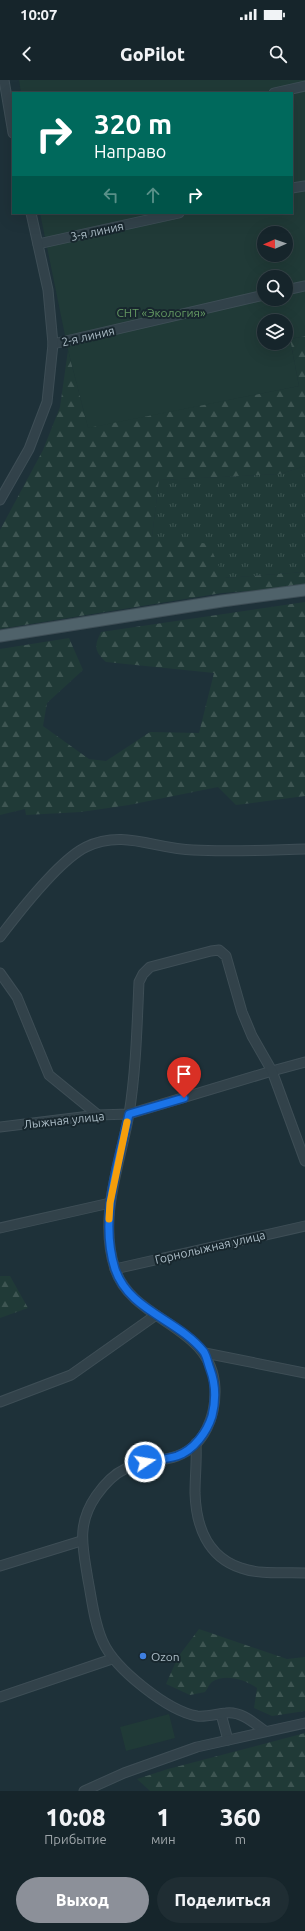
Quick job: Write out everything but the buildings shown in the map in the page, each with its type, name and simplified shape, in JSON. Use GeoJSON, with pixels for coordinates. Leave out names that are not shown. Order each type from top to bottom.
{"type":"FeatureCollection","features":[{"type":"Feature","properties":{"kind":"main road"},"geometry":{"type":"LineString","coordinates":[[0,636],[222,601],[305,590]]}},
{"type":"Feature","properties":{"kind":"street"},"geometry":{"type":"LineString","coordinates":[[4,80],[12,127]]}},
{"type":"Feature","properties":{"kind":"street"},"geometry":{"type":"LineString","coordinates":[[278,92],[305,86]]}},
{"type":"Feature","properties":{"kind":"street"},"geometry":{"type":"LineString","coordinates":[[293,188],[305,186]]}},
{"type":"Feature","properties":{"kind":"street"},"geometry":{"type":"LineString","coordinates":[[0,500],[29,448],[47,402],[53,344],[48,290],[31,214]]}},
{"type":"Feature","properties":{"kind":"street","name":"3-я линия"},"geometry":{"type":"LineString","coordinates":[[38,244],[174,214]]}},
{"type":"Feature","properties":{"kind":"street"},"geometry":{"type":"LineString","coordinates":[[293,289],[305,286]]}},
{"type":"Feature","properties":{"kind":"street","name":"2-я линия"},"geometry":{"type":"LineString","coordinates":[[53,344],[257,297]]}},
{"type":"Feature","properties":{"kind":"street"},"geometry":{"type":"LineString","coordinates":[[0,937],[43,885],[70,857],[86,847],[110,839],[132,839],[152,845],[190,850],[305,850]]}},
{"type":"Feature","properties":{"kind":"street"},"geometry":{"type":"LineString","coordinates":[[265,1731],[244,1716],[230,1712],[213,1716],[197,1716],[187,1713],[157,1698],[112,1659],[102,1641],[93,1608],[81,1541],[84,1520],[95,1497],[108,1482],[123,1469],[145,1462],[178,1456],[196,1443],[209,1427],[216,1403],[215,1381],[205,1353],[189,1337],[134,1300],[123,1286],[115,1269],[108,1224],[110,1203],[129,1114],[135,1066],[138,982],[150,967],[211,951],[220,950],[226,956],[242,1012],[252,1036],[272,1071],[305,1161]]}},
{"type":"Feature","properties":{"kind":"street"},"geometry":{"type":"LineString","coordinates":[[0,973],[17,997],[49,1075],[98,1115]]}},
{"type":"Feature","properties":{"kind":"street"},"geometry":{"type":"LineString","coordinates":[[129,1114],[305,1062]]}},
{"type":"Feature","properties":{"kind":"street","name":"Лыжная улица"},"geometry":{"type":"LineString","coordinates":[[0,1127],[98,1115],[129,1114]]}},
{"type":"Feature","properties":{"kind":"street"},"geometry":{"type":"LineString","coordinates":[[0,1228],[110,1203]]}},
{"type":"Feature","properties":{"kind":"street","name":"Горнолыжная улица"},"geometry":{"type":"LineString","coordinates":[[115,1269],[305,1226]]}},
{"type":"Feature","properties":{"kind":"street"},"geometry":{"type":"LineString","coordinates":[[0,1402],[71,1375],[156,1315]]}},
{"type":"Feature","properties":{"kind":"street"},"geometry":{"type":"LineString","coordinates":[[205,1353],[305,1373]]}},
{"type":"Feature","properties":{"kind":"street"},"geometry":{"type":"LineString","coordinates":[[196,1443],[195,1492],[198,1522],[206,1542],[220,1558],[241,1568],[272,1572],[305,1573]]}},
{"type":"Feature","properties":{"kind":"street"},"geometry":{"type":"LineString","coordinates":[[0,1566],[81,1541]]}},
{"type":"Feature","properties":{"kind":"street"},"geometry":{"type":"LineString","coordinates":[[0,1697],[112,1659]]}},
{"type":"Feature","properties":{"kind":"street"},"geometry":{"type":"LineString","coordinates":[[221,1714],[228,1740]]}},
{"type":"Feature","properties":{"kind":"street"},"geometry":{"type":"LineString","coordinates":[[85,1791],[124,1773],[197,1747],[305,1723]]}},
{"type":"Feature","properties":{"kind":"green space","name":"СНТ «Экология»"},"geometry":{"type":"Polygon","coordinates":[[[19,80],[305,80],[305,336],[293,338],[293,314],[257,314],[257,350],[292,350],[299,386],[88,428],[68,350],[40,214],[293,214],[293,92],[21,92],[19,80]]]}},
{"type":"Feature","properties":{"kind":"green space"},"geometry":{"type":"Polygon","coordinates":[[[305,336],[305,466],[280,474],[159,480],[152,536],[209,544],[224,578],[305,572],[305,587],[222,593],[0,629],[0,530],[43,450],[60,407],[68,350],[88,427],[299,386],[292,350],[293,338],[305,336]]]}},
{"type":"Feature","properties":{"kind":"green space"},"geometry":{"type":"Polygon","coordinates":[[[305,466],[305,572],[224,578],[152,536],[159,480],[280,474],[305,466]]]}},
{"type":"Feature","properties":{"kind":"green space"},"geometry":{"type":"Polygon","coordinates":[[[305,602],[305,796],[236,805],[218,787],[129,805],[81,812],[26,815],[25,809],[0,815],[0,649],[69,638],[83,670],[47,703],[43,726],[89,759],[106,761],[150,732],[199,733],[214,673],[106,662],[99,655],[96,648],[101,632],[305,602]]]}},
{"type":"Feature","properties":{"kind":"green space"},"geometry":{"type":"Polygon","coordinates":[[[0,1276],[10,1276],[28,1308],[0,1318],[0,1276]]]}},
{"type":"Feature","properties":{"kind":"green space"},"geometry":{"type":"Polygon","coordinates":[[[199,1629],[287,1659],[305,1657],[305,1711],[272,1716],[254,1708],[257,1688],[241,1680],[229,1678],[217,1679],[211,1683],[205,1692],[190,1695],[166,1684],[178,1657],[199,1629]]]}},
{"type":"Feature","properties":{"kind":"green space"},"geometry":{"type":"Polygon","coordinates":[[[169,1714],[175,1738],[126,1751],[120,1727],[169,1714]]]}},
{"type":"Feature","properties":{"kind":"green space"},"geometry":{"type":"Polygon","coordinates":[[[305,1733],[305,1791],[150,1791],[137,1779],[168,1769],[305,1733]]]}},
{"type":"Feature","properties":{"kind":"slow traffic"},"geometry":{"type":"LineString","coordinates":[[109,1219],[110,1203],[127,1122]]}},
{"type":"Feature","properties":{"kind":"place","name":"Ozon"},"geometry":{"type":"Point","coordinates":[143,1656]}},
{"type":"Feature","properties":{"kind":"route"},"geometry":{"type":"LineString","coordinates":[[145,1462],[178,1456],[196,1443],[209,1427],[216,1403],[215,1381],[205,1353],[189,1337],[134,1300],[123,1286],[115,1269],[108,1224],[110,1203],[129,1114],[184,1098]]}}]}
